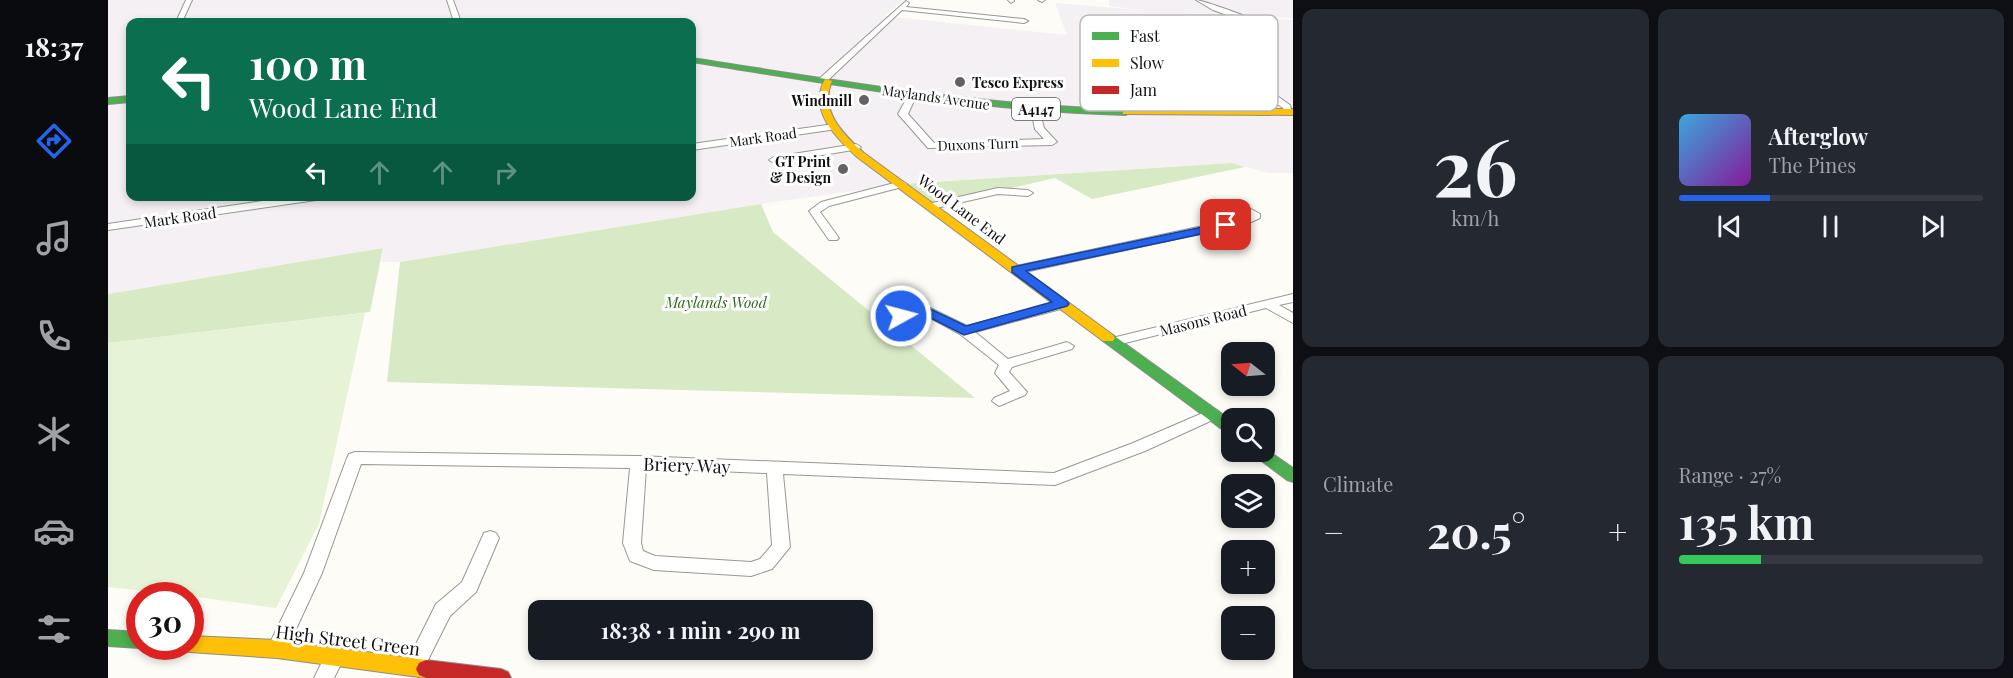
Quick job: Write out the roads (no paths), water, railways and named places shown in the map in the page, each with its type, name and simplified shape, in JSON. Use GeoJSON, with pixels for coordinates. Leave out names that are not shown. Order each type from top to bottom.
{"type":"FeatureCollection","features":[{"type":"Feature","properties":{"kind":"street"},"geometry":{"type":"LineString","coordinates":[[180,18],[189,0]]}},
{"type":"Feature","properties":{"kind":"street"},"geometry":{"type":"LineString","coordinates":[[450,0],[457,18]]}},
{"type":"Feature","properties":{"kind":"street"},"geometry":{"type":"LineString","coordinates":[[825,80],[910,0]]}},
{"type":"Feature","properties":{"kind":"street"},"geometry":{"type":"LineString","coordinates":[[1198,0],[1233,15]]}},
{"type":"Feature","properties":{"kind":"street"},"geometry":{"type":"LineString","coordinates":[[900,8],[1024,21]]}},
{"type":"Feature","properties":{"kind":"street","name":"Maylands Avenue"},"geometry":{"type":"LineString","coordinates":[[696,61],[913,94],[1035,109],[1080,111]]}},
{"type":"Feature","properties":{"kind":"street","name":"Wood Lane End"},"geometry":{"type":"LineString","coordinates":[[825,80],[821,94],[822,105],[834,127],[856,147],[1016,270],[1221,421]]}},
{"type":"Feature","properties":{"kind":"street","name":"Duxons Turn"},"geometry":{"type":"LineString","coordinates":[[913,94],[903,114],[931,146],[1052,142],[1040,129],[1035,109]]}},
{"type":"Feature","properties":{"kind":"street"},"geometry":{"type":"LineString","coordinates":[[108,101],[126,99]]}},
{"type":"Feature","properties":{"kind":"street","name":"Maylands Avenue"},"geometry":{"type":"LineString","coordinates":[[1080,111],[1256,111]]}},
{"type":"Feature","properties":{"kind":"street","name":"Maylands Avenue"},"geometry":{"type":"LineString","coordinates":[[1183,112],[1189,111]]}},
{"type":"Feature","properties":{"kind":"street"},"geometry":{"type":"LineString","coordinates":[[1232,111],[1240,112]]}},
{"type":"Feature","properties":{"kind":"street","name":"Mark Road"},"geometry":{"type":"LineString","coordinates":[[696,146],[834,127]]}},
{"type":"Feature","properties":{"kind":"street"},"geometry":{"type":"LineString","coordinates":[[774,160],[856,147]]}},
{"type":"Feature","properties":{"kind":"street"},"geometry":{"type":"LineString","coordinates":[[833,238],[814,211],[825,204],[902,184]]}},
{"type":"Feature","properties":{"kind":"street"},"geometry":{"type":"LineString","coordinates":[[932,206],[998,191],[1028,193]]}},
{"type":"Feature","properties":{"kind":"street","name":"Mark Road"},"geometry":{"type":"LineString","coordinates":[[108,227],[287,201]]}},
{"type":"Feature","properties":{"kind":"street"},"geometry":{"type":"LineString","coordinates":[[1016,270],[1249,220],[1256,216],[1244,208]]}},
{"type":"Feature","properties":{"kind":"street","name":"Masons Road"},"geometry":{"type":"LineString","coordinates":[[1113,342],[1293,298]]}},
{"type":"Feature","properties":{"kind":"street"},"geometry":{"type":"LineString","coordinates":[[964,331],[1062,304]]}},
{"type":"Feature","properties":{"kind":"street"},"geometry":{"type":"LineString","coordinates":[[1268,304],[1293,320]]}},
{"type":"Feature","properties":{"kind":"street"},"geometry":{"type":"LineString","coordinates":[[901,316],[924,309],[964,331],[1006,364]]}},
{"type":"Feature","properties":{"kind":"street"},"geometry":{"type":"LineString","coordinates":[[999,401],[1020,392],[1002,373],[1006,364],[1067,346]]}},
{"type":"Feature","properties":{"kind":"street","name":"Briery Way"},"geometry":{"type":"LineString","coordinates":[[278,649],[313,573],[355,458],[638,462],[1055,479],[1139,447],[1212,414]]}},
{"type":"Feature","properties":{"kind":"street"},"geometry":{"type":"LineString","coordinates":[[638,462],[632,543],[636,556],[654,562],[751,569],[766,564],[780,548],[775,469]]}},
{"type":"Feature","properties":{"kind":"street"},"geometry":{"type":"LineString","coordinates":[[1274,462],[1293,476]]}},
{"type":"Feature","properties":{"kind":"street"},"geometry":{"type":"LineString","coordinates":[[415,666],[443,610],[468,587],[490,538]]}},
{"type":"Feature","properties":{"kind":"street"},"geometry":{"type":"LineString","coordinates":[[108,638],[126,639]]}},
{"type":"Feature","properties":{"kind":"street","name":"High Street Green"},"geometry":{"type":"LineString","coordinates":[[204,645],[278,649],[501,678]]}},
{"type":"Feature","properties":{"kind":"street"},"geometry":{"type":"LineString","coordinates":[[324,678],[334,658]]}},
{"type":"Feature","properties":{"kind":"place","name":"Tesco Express"},"geometry":{"type":"Point","coordinates":[960,82]}},
{"type":"Feature","properties":{"kind":"place","name":"Windmill"},"geometry":{"type":"Point","coordinates":[864,100]}},
{"type":"Feature","properties":{"kind":"place","name":"GT Print & Design"},"geometry":{"type":"Point","coordinates":[843,169]}},
{"type":"Feature","properties":{"kind":"park label","name":"Maylands Wood"},"geometry":{"type":"Point","coordinates":[716,302]}}]}
